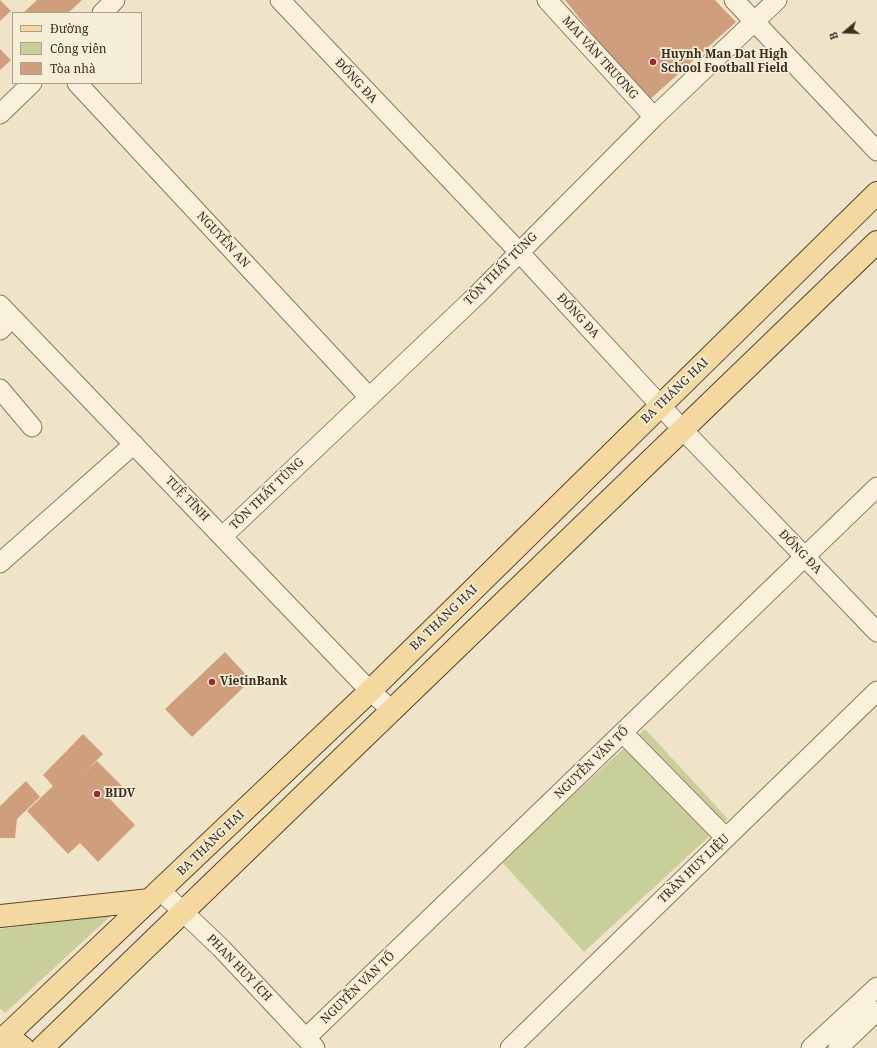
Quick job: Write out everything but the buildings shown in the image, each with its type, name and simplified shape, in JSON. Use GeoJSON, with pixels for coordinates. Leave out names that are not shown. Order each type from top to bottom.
{"type":"FeatureCollection","features":[{"type":"Feature","properties":{"kind":"main road","name":"BA THÁNG HAI"},"geometry":{"type":"LineString","coordinates":[[10,1041],[155,896],[370,691],[877,194]]}},
{"type":"Feature","properties":{"kind":"main road"},"geometry":{"type":"LineString","coordinates":[[42,1048],[877,242]]}},
{"type":"Feature","properties":{"kind":"main road"},"geometry":{"type":"LineString","coordinates":[[0,916],[155,896]]}},
{"type":"Feature","properties":{"kind":"street"},"geometry":{"type":"LineString","coordinates":[[103,12],[115,0]]}},
{"type":"Feature","properties":{"kind":"street","name":"ĐỐNG ĐA"},"geometry":{"type":"LineString","coordinates":[[280,0],[519,252],[662,405],[683,430],[877,632]]}},
{"type":"Feature","properties":{"kind":"street","name":"MAI VĂN TRƯƠNG"},"geometry":{"type":"LineString","coordinates":[[547,0],[654,117]]}},
{"type":"Feature","properties":{"kind":"street"},"geometry":{"type":"LineString","coordinates":[[734,0],[877,151]]}},
{"type":"Feature","properties":{"kind":"street","name":"TÔN THẤT TÙNG"},"geometry":{"type":"LineString","coordinates":[[223,536],[519,252],[654,117],[777,0]]}},
{"type":"Feature","properties":{"kind":"street"},"geometry":{"type":"LineString","coordinates":[[0,114],[31,84]]}},
{"type":"Feature","properties":{"kind":"street","name":"NGUYỄN AN"},"geometry":{"type":"LineString","coordinates":[[78,84],[369,397]]}},
{"type":"Feature","properties":{"kind":"street","name":"TUỆ TĨNH"},"geometry":{"type":"LineString","coordinates":[[4,317],[134,444],[370,691],[392,710]]}},
{"type":"Feature","properties":{"kind":"street"},"geometry":{"type":"LineString","coordinates":[[0,389],[32,427]]}},
{"type":"Feature","properties":{"kind":"street"},"geometry":{"type":"LineString","coordinates":[[0,563],[134,444]]}},
{"type":"Feature","properties":{"kind":"street","name":"NGUYỄN VĂN TỐ"},"geometry":{"type":"LineString","coordinates":[[310,1043],[623,732],[877,487]]}},
{"type":"Feature","properties":{"kind":"street","name":"TRẦN HUY LIỆU"},"geometry":{"type":"LineString","coordinates":[[510,1048],[877,691]]}},
{"type":"Feature","properties":{"kind":"street"},"geometry":{"type":"LineString","coordinates":[[623,732],[726,838]]}},
{"type":"Feature","properties":{"kind":"street","name":"PHAN HUY ÍCH"},"geometry":{"type":"LineString","coordinates":[[155,896],[184,912],[221,948],[310,1043]]}},
{"type":"Feature","properties":{"kind":"street"},"geometry":{"type":"LineString","coordinates":[[811,1048],[877,987]]}},
{"type":"Feature","properties":{"kind":"street"},"geometry":{"type":"LineString","coordinates":[[841,1047],[877,1011]]}},
{"type":"Feature","properties":{"kind":"green space"},"geometry":{"type":"Polygon","coordinates":[[[645,729],[728,819],[584,952],[501,861],[645,729]]]}},
{"type":"Feature","properties":{"kind":"green space"},"geometry":{"type":"Polygon","coordinates":[[[113,914],[5,1013],[0,1008],[0,929],[113,914]]]}},
{"type":"Feature","properties":{"kind":"place","name":"Huynh Man Dat High School Football Field"},"geometry":{"type":"Point","coordinates":[653,62]}},
{"type":"Feature","properties":{"kind":"place","name":"VietinBank"},"geometry":{"type":"Point","coordinates":[212,682]}},
{"type":"Feature","properties":{"kind":"place","name":"BIDV"},"geometry":{"type":"Point","coordinates":[97,794]}}]}
